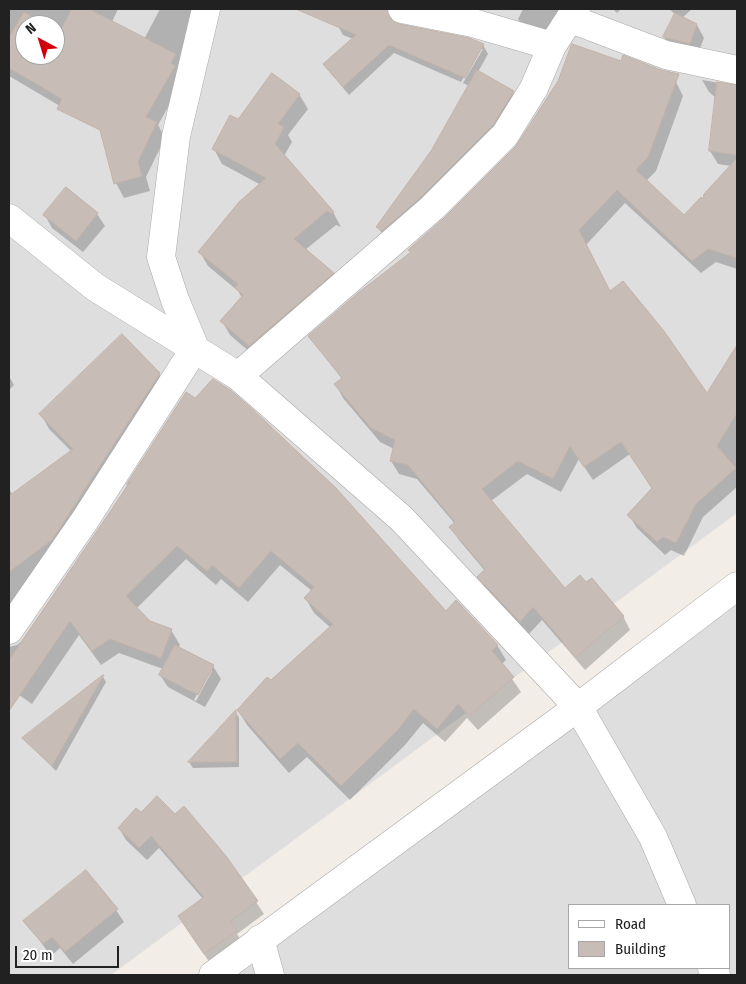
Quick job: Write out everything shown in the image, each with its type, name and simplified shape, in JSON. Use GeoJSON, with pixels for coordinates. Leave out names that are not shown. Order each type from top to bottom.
{"type":"FeatureCollection","features":[{"type":"Feature","properties":{"kind":"street"},"geometry":{"type":"LineString","coordinates":[[195,348],[175,300],[161,256],[176,136],[206,9]]}},
{"type":"Feature","properties":{"kind":"street"},"geometry":{"type":"LineString","coordinates":[[402,9],[473,23],[552,46]]}},
{"type":"Feature","properties":{"kind":"street"},"geometry":{"type":"LineString","coordinates":[[238,376],[432,208],[505,135],[534,88],[552,46],[574,14],[666,55],[737,70]]}},
{"type":"Feature","properties":{"kind":"street"},"geometry":{"type":"LineString","coordinates":[[9,218],[95,287],[238,376],[402,520],[578,707],[653,837],[682,904]]}},
{"type":"Feature","properties":{"kind":"street"},"geometry":{"type":"LineString","coordinates":[[9,630],[85,520],[195,348]]}},
{"type":"Feature","properties":{"kind":"street"},"geometry":{"type":"LineString","coordinates":[[213,975],[578,707],[737,586]]}},
{"type":"Feature","properties":{"kind":"street"},"geometry":{"type":"LineString","coordinates":[[260,939],[270,975]]}},
{"type":"Feature","properties":{"kind":"shaded area"},"geometry":{"type":"Polygon","coordinates":[[[9,9],[737,9],[737,513],[111,975],[9,975],[9,9]]]}},
{"type":"Feature","properties":{"kind":"shaded area"},"geometry":{"type":"Polygon","coordinates":[[[737,576],[737,975],[217,975],[737,576]]]}},
{"type":"Feature","properties":{"kind":"building"},"geometry":{"type":"Polygon","coordinates":[[[72,9],[89,9],[176,54],[171,63],[175,66],[146,117],[157,122],[138,162],[142,176],[114,184],[100,130],[57,109],[62,99],[9,68],[9,37],[15,27],[15,65],[65,65],[65,22],[72,9]]]}},
{"type":"Feature","properties":{"kind":"building"},"geometry":{"type":"Polygon","coordinates":[[[296,9],[387,9],[391,20],[399,24],[469,38],[484,44],[465,78],[389,45],[343,87],[323,64],[356,35],[296,9]]]}},
{"type":"Feature","properties":{"kind":"building"},"geometry":{"type":"Polygon","coordinates":[[[675,13],[697,24],[690,44],[663,37],[675,13]]]}},
{"type":"Feature","properties":{"kind":"building"},"geometry":{"type":"Polygon","coordinates":[[[572,44],[621,61],[623,55],[661,70],[679,74],[648,157],[636,170],[684,215],[701,197],[703,199],[704,194],[737,158],[737,258],[708,249],[692,261],[617,190],[579,230],[610,291],[623,281],[664,331],[707,393],[737,345],[737,413],[717,446],[736,468],[696,504],[676,543],[663,537],[657,542],[627,515],[652,488],[621,442],[584,467],[570,446],[553,479],[518,461],[482,489],[565,588],[580,575],[586,582],[592,578],[624,616],[576,657],[533,607],[520,622],[477,577],[485,569],[449,527],[455,522],[408,465],[390,461],[395,440],[371,428],[334,384],[342,378],[308,336],[358,293],[411,252],[408,250],[443,219],[516,146],[558,81],[572,44]]]}},
{"type":"Feature","properties":{"kind":"building"},"geometry":{"type":"Polygon","coordinates":[[[477,70],[514,91],[493,125],[421,197],[382,231],[376,227],[431,151],[477,70]]]}},
{"type":"Feature","properties":{"kind":"building"},"geometry":{"type":"Polygon","coordinates":[[[272,73],[300,94],[278,124],[284,127],[275,144],[334,212],[332,214],[327,211],[294,239],[334,273],[249,346],[220,321],[243,295],[235,288],[238,284],[198,252],[239,202],[266,178],[212,149],[230,115],[238,119],[272,73]]]}},
{"type":"Feature","properties":{"kind":"building"},"geometry":{"type":"Polygon","coordinates":[[[717,82],[737,85],[737,155],[709,151],[717,82]]]}},
{"type":"Feature","properties":{"kind":"building"},"geometry":{"type":"Polygon","coordinates":[[[66,187],[98,213],[76,241],[43,215],[66,187]]]}},
{"type":"Feature","properties":{"kind":"building"},"geometry":{"type":"Polygon","coordinates":[[[122,334],[160,373],[52,540],[9,572],[9,496],[73,449],[39,414],[122,334]]]}},
{"type":"Feature","properties":{"kind":"building"},"geometry":{"type":"Polygon","coordinates":[[[213,379],[229,389],[250,407],[336,488],[446,611],[456,600],[498,645],[492,651],[514,677],[469,716],[458,704],[437,729],[414,709],[397,731],[341,786],[298,743],[280,759],[237,710],[267,677],[271,680],[333,624],[304,598],[314,587],[271,551],[239,588],[212,565],[207,571],[177,546],[126,596],[150,621],[172,629],[161,658],[110,639],[92,651],[70,621],[9,711],[9,660],[131,481],[126,485],[186,392],[195,398],[213,379]]]}},
{"type":"Feature","properties":{"kind":"building"},"geometry":{"type":"Polygon","coordinates":[[[175,645],[214,665],[198,695],[159,675],[175,645]]]}},
{"type":"Feature","properties":{"kind":"building"},"geometry":{"type":"Polygon","coordinates":[[[104,675],[52,766],[22,738],[104,675]]]}},
{"type":"Feature","properties":{"kind":"building"},"geometry":{"type":"Polygon","coordinates":[[[236,710],[237,762],[188,762],[236,710]]]}},
{"type":"Feature","properties":{"kind":"building"},"geometry":{"type":"Polygon","coordinates":[[[157,796],[175,814],[184,806],[226,856],[258,901],[230,921],[237,931],[204,954],[178,916],[204,897],[151,836],[139,848],[118,828],[136,808],[141,812],[157,796]]]}},
{"type":"Feature","properties":{"kind":"building"},"geometry":{"type":"Polygon","coordinates":[[[86,870],[118,909],[65,952],[52,937],[43,944],[23,921],[86,870]]]}}]}
